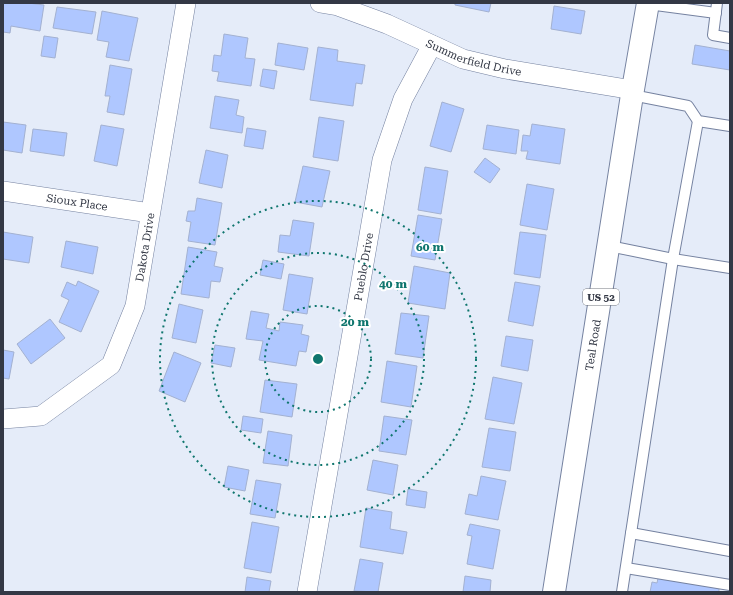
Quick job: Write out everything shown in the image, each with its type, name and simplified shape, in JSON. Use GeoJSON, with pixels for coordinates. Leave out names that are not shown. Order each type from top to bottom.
{"type":"FeatureCollection","features":[{"type":"Feature","properties":{"kind":"main road","name":"Teal Road"},"geometry":{"type":"LineString","coordinates":[[554,592],[648,3]]}},
{"type":"Feature","properties":{"kind":"street","name":"Dakota Drive"},"geometry":{"type":"LineString","coordinates":[[3,419],[41,416],[111,365],[135,306],[186,3]]}},
{"type":"Feature","properties":{"kind":"street","name":"Summerfield Drive"},"geometry":{"type":"LineString","coordinates":[[320,3],[338,6],[387,24],[462,59],[505,69],[633,93]]}},
{"type":"Feature","properties":{"kind":"street","name":"Pueblo Drive"},"geometry":{"type":"LineString","coordinates":[[307,592],[382,160],[403,99],[432,45]]}},
{"type":"Feature","properties":{"kind":"street","name":"Sioux Place"},"geometry":{"type":"LineString","coordinates":[[3,191],[150,212]]}},
{"type":"Feature","properties":{"kind":"lane"},"geometry":{"type":"LineString","coordinates":[[648,3],[716,8],[713,35],[730,38]]}},
{"type":"Feature","properties":{"kind":"lane"},"geometry":{"type":"LineString","coordinates":[[622,592],[673,259],[698,121],[688,106],[633,93]]}},
{"type":"Feature","properties":{"kind":"lane"},"geometry":{"type":"LineString","coordinates":[[698,121],[730,126]]}},
{"type":"Feature","properties":{"kind":"lane"},"geometry":{"type":"LineString","coordinates":[[609,246],[673,259],[730,268]]}},
{"type":"Feature","properties":{"kind":"lane"},"geometry":{"type":"LineString","coordinates":[[631,533],[730,551]]}},
{"type":"Feature","properties":{"kind":"lane"},"geometry":{"type":"LineString","coordinates":[[626,568],[730,585]]}},
{"type":"Feature","properties":{"kind":"building"},"geometry":{"type":"Polygon","coordinates":[[[3,3],[28,3],[44,5],[40,31],[11,26],[10,33],[3,32],[3,3]]]}},
{"type":"Feature","properties":{"kind":"building"},"geometry":{"type":"Polygon","coordinates":[[[455,3],[491,3],[489,12],[455,5],[455,3]]]}},
{"type":"Feature","properties":{"kind":"building"},"geometry":{"type":"Polygon","coordinates":[[[554,6],[585,11],[581,34],[551,29],[554,6]]]}},
{"type":"Feature","properties":{"kind":"building"},"geometry":{"type":"Polygon","coordinates":[[[57,7],[96,12],[92,34],[53,28],[57,7]]]}},
{"type":"Feature","properties":{"kind":"building"},"geometry":{"type":"Polygon","coordinates":[[[102,11],[138,18],[129,61],[106,57],[109,42],[97,40],[102,11]]]}},
{"type":"Feature","properties":{"kind":"building"},"geometry":{"type":"Polygon","coordinates":[[[224,34],[248,38],[245,58],[255,59],[251,86],[217,81],[219,72],[212,71],[214,55],[221,56],[224,34]]]}},
{"type":"Feature","properties":{"kind":"building"},"geometry":{"type":"Polygon","coordinates":[[[44,36],[58,38],[55,58],[41,56],[44,36]]]}},
{"type":"Feature","properties":{"kind":"building"},"geometry":{"type":"Polygon","coordinates":[[[278,43],[308,48],[304,70],[275,65],[278,43]]]}},
{"type":"Feature","properties":{"kind":"building"},"geometry":{"type":"Polygon","coordinates":[[[695,45],[730,51],[730,70],[692,64],[695,45]]]}},
{"type":"Feature","properties":{"kind":"building"},"geometry":{"type":"Polygon","coordinates":[[[318,47],[338,50],[337,61],[365,65],[362,84],[356,83],[353,106],[310,100],[318,47]]]}},
{"type":"Feature","properties":{"kind":"building"},"geometry":{"type":"Polygon","coordinates":[[[110,65],[132,69],[124,115],[107,112],[110,96],[105,96],[110,65]]]}},
{"type":"Feature","properties":{"kind":"building"},"geometry":{"type":"Polygon","coordinates":[[[263,69],[277,71],[274,89],[260,86],[263,69]]]}},
{"type":"Feature","properties":{"kind":"building"},"geometry":{"type":"Polygon","coordinates":[[[215,96],[239,100],[236,115],[244,117],[242,133],[210,128],[215,96]]]}},
{"type":"Feature","properties":{"kind":"building"},"geometry":{"type":"Polygon","coordinates":[[[442,102],[464,109],[451,152],[430,146],[442,102]]]}},
{"type":"Feature","properties":{"kind":"building"},"geometry":{"type":"Polygon","coordinates":[[[319,117],[344,121],[338,161],[313,157],[319,117]]]}},
{"type":"Feature","properties":{"kind":"building"},"geometry":{"type":"Polygon","coordinates":[[[3,122],[26,125],[22,153],[3,150],[3,122]]]}},
{"type":"Feature","properties":{"kind":"building"},"geometry":{"type":"Polygon","coordinates":[[[532,124],[565,129],[560,164],[526,159],[528,151],[521,151],[523,135],[530,136],[532,124]]]}},
{"type":"Feature","properties":{"kind":"building"},"geometry":{"type":"Polygon","coordinates":[[[101,125],[124,129],[117,166],[94,161],[101,125]]]}},
{"type":"Feature","properties":{"kind":"building"},"geometry":{"type":"Polygon","coordinates":[[[487,125],[519,130],[516,154],[483,149],[487,125]]]}},
{"type":"Feature","properties":{"kind":"building"},"geometry":{"type":"Polygon","coordinates":[[[247,128],[266,131],[263,149],[244,146],[247,128]]]}},
{"type":"Feature","properties":{"kind":"building"},"geometry":{"type":"Polygon","coordinates":[[[33,129],[67,133],[64,156],[30,151],[33,129]]]}},
{"type":"Feature","properties":{"kind":"building"},"geometry":{"type":"Polygon","coordinates":[[[206,150],[228,155],[222,188],[199,183],[206,150]]]}},
{"type":"Feature","properties":{"kind":"building"},"geometry":{"type":"Polygon","coordinates":[[[485,158],[500,169],[490,183],[474,172],[485,158]]]}},
{"type":"Feature","properties":{"kind":"building"},"geometry":{"type":"Polygon","coordinates":[[[303,166],[330,171],[322,207],[295,202],[303,166]]]}},
{"type":"Feature","properties":{"kind":"building"},"geometry":{"type":"Polygon","coordinates":[[[425,167],[448,171],[441,214],[418,210],[425,167]]]}},
{"type":"Feature","properties":{"kind":"building"},"geometry":{"type":"Polygon","coordinates":[[[527,184],[554,189],[547,230],[520,225],[527,184]]]}},
{"type":"Feature","properties":{"kind":"building"},"geometry":{"type":"Polygon","coordinates":[[[197,198],[222,203],[215,245],[188,241],[191,222],[186,221],[188,211],[195,211],[197,198]]]}},
{"type":"Feature","properties":{"kind":"building"},"geometry":{"type":"Polygon","coordinates":[[[418,215],[442,219],[435,260],[411,256],[418,215]]]}},
{"type":"Feature","properties":{"kind":"building"},"geometry":{"type":"Polygon","coordinates":[[[293,220],[314,223],[309,256],[278,252],[280,235],[290,236],[293,220]]]}},
{"type":"Feature","properties":{"kind":"building"},"geometry":{"type":"Polygon","coordinates":[[[3,232],[33,237],[29,263],[3,259],[3,232]]]}},
{"type":"Feature","properties":{"kind":"building"},"geometry":{"type":"Polygon","coordinates":[[[520,232],[546,235],[540,278],[514,274],[520,232]]]}},
{"type":"Feature","properties":{"kind":"building"},"geometry":{"type":"Polygon","coordinates":[[[66,241],[98,247],[93,274],[61,267],[66,241]]]}},
{"type":"Feature","properties":{"kind":"building"},"geometry":{"type":"Polygon","coordinates":[[[188,247],[217,252],[214,266],[223,268],[220,282],[211,281],[209,298],[181,294],[188,247]]]}},
{"type":"Feature","properties":{"kind":"building"},"geometry":{"type":"Polygon","coordinates":[[[263,260],[284,264],[281,279],[260,275],[263,260]]]}},
{"type":"Feature","properties":{"kind":"building"},"geometry":{"type":"Polygon","coordinates":[[[414,266],[450,273],[445,309],[408,303],[414,266]]]}},
{"type":"Feature","properties":{"kind":"building"},"geometry":{"type":"Polygon","coordinates":[[[289,274],[313,278],[307,314],[283,310],[289,274]]]}},
{"type":"Feature","properties":{"kind":"building"},"geometry":{"type":"Polygon","coordinates":[[[78,281],[99,291],[81,332],[59,322],[69,300],[61,296],[67,282],[76,286],[78,281]]]}},
{"type":"Feature","properties":{"kind":"building"},"geometry":{"type":"Polygon","coordinates":[[[515,282],[540,286],[533,326],[508,321],[515,282]]]}},
{"type":"Feature","properties":{"kind":"building"},"geometry":{"type":"Polygon","coordinates":[[[179,304],[203,310],[196,343],[172,338],[179,304]]]}},
{"type":"Feature","properties":{"kind":"building"},"geometry":{"type":"Polygon","coordinates":[[[251,311],[269,314],[266,328],[279,331],[280,322],[303,325],[301,334],[309,336],[306,352],[299,351],[296,366],[259,360],[263,341],[246,339],[251,311]]]}},
{"type":"Feature","properties":{"kind":"building"},"geometry":{"type":"Polygon","coordinates":[[[401,313],[429,316],[423,358],[395,354],[401,313]]]}},
{"type":"Feature","properties":{"kind":"building"},"geometry":{"type":"Polygon","coordinates":[[[50,319],[65,338],[31,364],[17,344],[50,319]]]}},
{"type":"Feature","properties":{"kind":"building"},"geometry":{"type":"Polygon","coordinates":[[[506,336],[533,340],[528,371],[501,366],[506,336]]]}},
{"type":"Feature","properties":{"kind":"building"},"geometry":{"type":"Polygon","coordinates":[[[215,345],[235,348],[231,367],[211,363],[215,345]]]}},
{"type":"Feature","properties":{"kind":"building"},"geometry":{"type":"Polygon","coordinates":[[[3,350],[14,352],[9,379],[3,378],[3,350]]]}},
{"type":"Feature","properties":{"kind":"building"},"geometry":{"type":"Polygon","coordinates":[[[174,352],[201,363],[185,402],[159,391],[174,352]]]}},
{"type":"Feature","properties":{"kind":"building"},"geometry":{"type":"Polygon","coordinates":[[[387,361],[417,366],[411,407],[381,402],[387,361]]]}},
{"type":"Feature","properties":{"kind":"building"},"geometry":{"type":"Polygon","coordinates":[[[493,377],[522,383],[514,424],[485,419],[493,377]]]}},
{"type":"Feature","properties":{"kind":"building"},"geometry":{"type":"Polygon","coordinates":[[[265,380],[297,384],[292,417],[260,412],[265,380]]]}},
{"type":"Feature","properties":{"kind":"building"},"geometry":{"type":"Polygon","coordinates":[[[243,416],[263,419],[261,433],[241,430],[243,416]]]}},
{"type":"Feature","properties":{"kind":"building"},"geometry":{"type":"Polygon","coordinates":[[[384,416],[412,420],[406,455],[379,451],[384,416]]]}},
{"type":"Feature","properties":{"kind":"building"},"geometry":{"type":"Polygon","coordinates":[[[489,428],[516,432],[510,471],[482,467],[489,428]]]}},
{"type":"Feature","properties":{"kind":"building"},"geometry":{"type":"Polygon","coordinates":[[[268,431],[292,435],[288,466],[263,463],[268,431]]]}},
{"type":"Feature","properties":{"kind":"building"},"geometry":{"type":"Polygon","coordinates":[[[373,460],[398,465],[393,495],[367,490],[373,460]]]}},
{"type":"Feature","properties":{"kind":"building"},"geometry":{"type":"Polygon","coordinates":[[[228,466],[249,470],[245,491],[224,487],[228,466]]]}},
{"type":"Feature","properties":{"kind":"building"},"geometry":{"type":"Polygon","coordinates":[[[481,476],[506,481],[498,520],[465,514],[469,494],[477,496],[481,476]]]}},
{"type":"Feature","properties":{"kind":"building"},"geometry":{"type":"Polygon","coordinates":[[[256,480],[281,484],[275,518],[250,514],[256,480]]]}},
{"type":"Feature","properties":{"kind":"building"},"geometry":{"type":"Polygon","coordinates":[[[408,489],[427,492],[425,508],[406,505],[408,489]]]}},
{"type":"Feature","properties":{"kind":"building"},"geometry":{"type":"Polygon","coordinates":[[[366,508],[392,512],[390,529],[407,532],[403,554],[360,547],[366,508]]]}},
{"type":"Feature","properties":{"kind":"building"},"geometry":{"type":"Polygon","coordinates":[[[252,522],[279,527],[271,573],[244,568],[252,522]]]}},
{"type":"Feature","properties":{"kind":"building"},"geometry":{"type":"Polygon","coordinates":[[[470,524],[500,530],[493,569],[467,564],[472,536],[467,535],[470,524]]]}},
{"type":"Feature","properties":{"kind":"building"},"geometry":{"type":"Polygon","coordinates":[[[360,559],[383,563],[378,592],[354,591],[360,559]]]}},
{"type":"Feature","properties":{"kind":"building"},"geometry":{"type":"Polygon","coordinates":[[[465,576],[491,580],[490,592],[463,592],[465,576]]]}},
{"type":"Feature","properties":{"kind":"building"},"geometry":{"type":"Polygon","coordinates":[[[247,577],[271,581],[269,592],[245,592],[247,577]]]}},
{"type":"Feature","properties":{"kind":"building"},"geometry":{"type":"Polygon","coordinates":[[[658,578],[719,588],[719,592],[650,592],[652,582],[657,583],[658,578]]]}}]}
